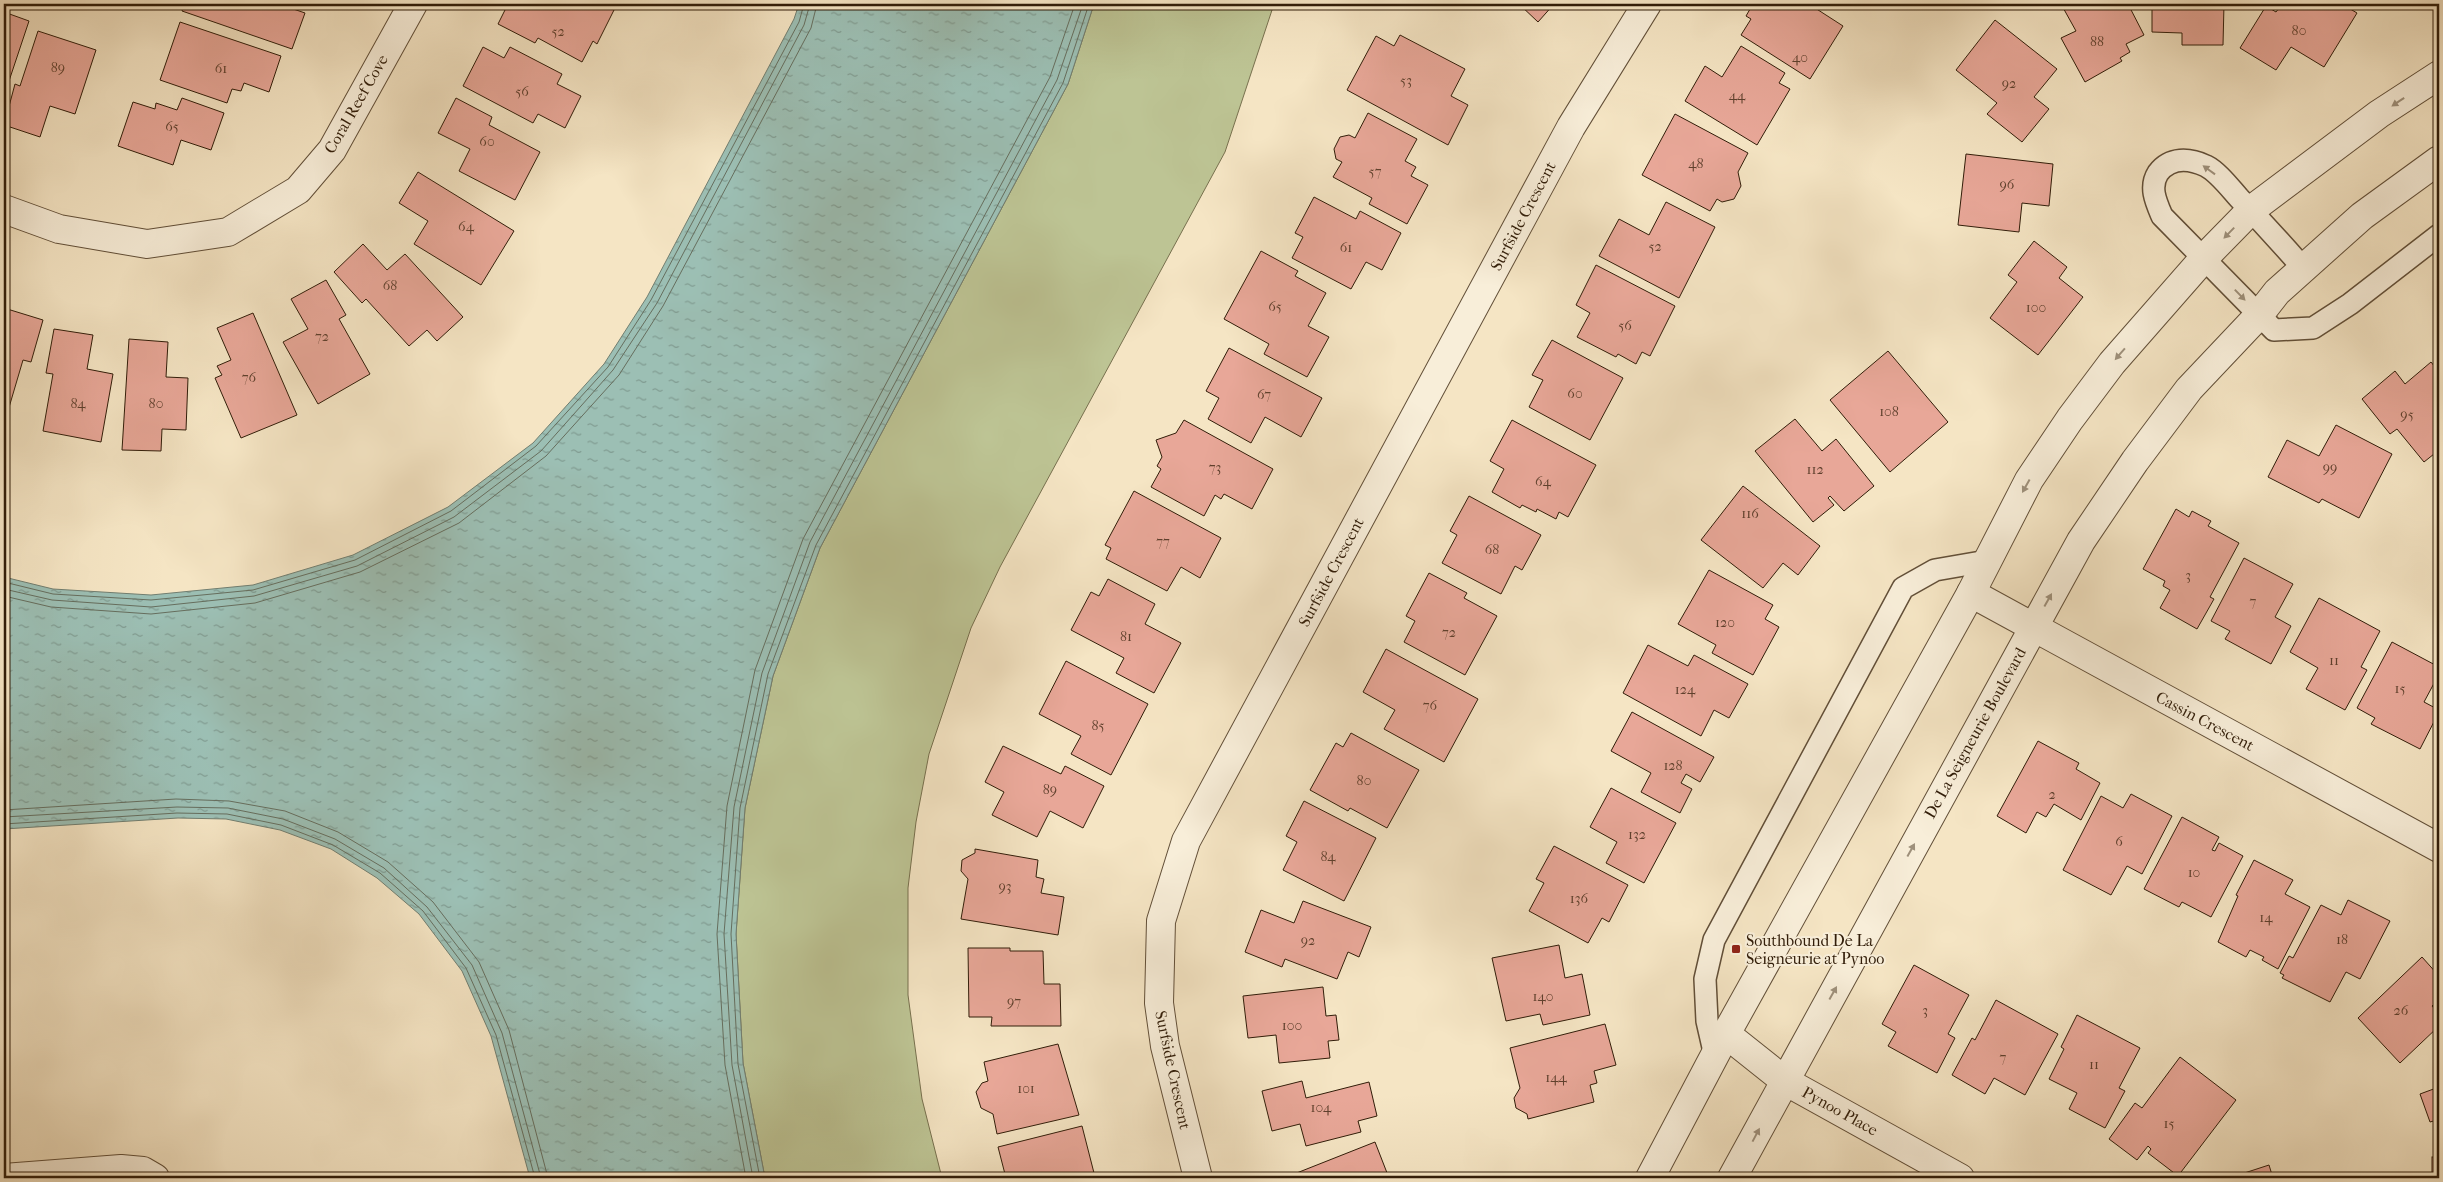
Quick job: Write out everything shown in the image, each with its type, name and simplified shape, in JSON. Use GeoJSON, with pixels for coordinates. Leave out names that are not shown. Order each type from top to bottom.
{"type":"FeatureCollection","features":[{"type":"Feature","properties":{"kind":"street","name":"Coral Reef Cove"},"geometry":{"type":"LineString","coordinates":[[4,209],[59,229],[147,244],[228,232],[298,190],[332,150],[413,4]]}},
{"type":"Feature","properties":{"kind":"street","name":"Surfside Crescent"},"geometry":{"type":"LineString","coordinates":[[1198,1178],[1165,1046],[1159,1003],[1161,921],[1186,841],[1571,127],[1647,4]]}},
{"type":"Feature","properties":{"kind":"street"},"geometry":{"type":"LineString","coordinates":[[1650,1178],[1721,1045],[1971,592],[2029,480],[2070,419],[2112,363],[2204,258],[2250,210],[2379,114],[2439,75]]}},
{"type":"Feature","properties":{"kind":"street","name":"De La Seigneurie Boulevard"},"geometry":{"type":"LineString","coordinates":[[1732,1178],[2081,541],[2135,461],[2189,389],[2259,315],[2277,292],[2362,216],[2439,160]]}},
{"type":"Feature","properties":{"kind":"street","name":"Cassin Crescent"},"geometry":{"type":"LineString","coordinates":[[1971,592],[2033,628],[2439,848]]}},
{"type":"Feature","properties":{"kind":"street","name":"Pynoo Place"},"geometry":{"type":"LineString","coordinates":[[1721,1045],[1960,1178]]}},
{"type":"Feature","properties":{"kind":"street"},"geometry":{"type":"LineString","coordinates":[[4,1178],[121,1169],[143,1171],[155,1178]]}},
{"type":"Feature","properties":{"kind":"lane"},"geometry":{"type":"LineString","coordinates":[[2303,268],[2208,167],[2190,160],[2177,159],[2161,169],[2154,179],[2154,199],[2162,216],[2274,330],[2313,328],[2350,304],[2439,235]]}},
{"type":"Feature","properties":{"kind":"lane"},"geometry":{"type":"LineString","coordinates":[[1721,1045],[1707,1021],[1705,979],[1714,940],[1903,588],[1935,570],[1986,561]]}},
{"type":"Feature","properties":{"kind":"green space"},"geometry":{"type":"Polygon","coordinates":[[[1094,4],[1274,4],[1225,152],[1000,567],[971,628],[929,754],[916,822],[908,888],[908,995],[922,1099],[942,1178],[765,1178],[743,1063],[736,934],[745,808],[773,676],[820,548],[1068,84],[1094,4]]]}},
{"type":"Feature","properties":{"kind":"water"},"geometry":{"type":"Polygon","coordinates":[[[799,4],[1094,4],[1068,84],[820,548],[773,676],[745,808],[736,934],[743,1063],[765,1178],[530,1178],[491,1036],[462,971],[419,914],[377,878],[331,849],[280,830],[226,819],[178,818],[4,829],[4,577],[53,589],[151,595],[253,585],[353,555],[448,507],[533,443],[604,364],[647,297],[794,19],[799,4]]]}},
{"type":"Feature","properties":{"kind":"building"},"geometry":{"type":"Polygon","coordinates":[[[184,4],[279,4],[305,13],[292,49],[182,11],[184,4]]]}},
{"type":"Feature","properties":{"kind":"building"},"geometry":{"type":"Polygon","coordinates":[[[508,4],[602,4],[614,10],[597,44],[593,41],[582,62],[538,38],[535,43],[498,24],[508,4]]]}},
{"type":"Feature","properties":{"kind":"building"},"geometry":{"type":"Polygon","coordinates":[[[1519,4],[1554,4],[1538,22],[1519,4]]]}},
{"type":"Feature","properties":{"kind":"building"},"geometry":{"type":"Polygon","coordinates":[[[1753,4],[1813,4],[1812,6],[1843,26],[1810,79],[1741,35],[1751,19],[1746,16],[1753,4]]]}},
{"type":"Feature","properties":{"kind":"building"},"geometry":{"type":"Polygon","coordinates":[[[2061,4],[2128,4],[2144,35],[2126,44],[2130,52],[2120,58],[2122,61],[2085,82],[2061,38],[2076,31],[2061,4]]]}},
{"type":"Feature","properties":{"kind":"building"},"geometry":{"type":"Polygon","coordinates":[[[2152,4],[2224,4],[2223,45],[2182,45],[2182,33],[2152,32],[2152,4]]]}},
{"type":"Feature","properties":{"kind":"building"},"geometry":{"type":"Polygon","coordinates":[[[2282,4],[2342,4],[2357,13],[2324,67],[2291,47],[2276,70],[2240,48],[2266,6],[2276,12],[2282,4]]]}},
{"type":"Feature","properties":{"kind":"building"},"geometry":{"type":"Polygon","coordinates":[[[4,12],[29,21],[4,96],[4,12]]]}},
{"type":"Feature","properties":{"kind":"building"},"geometry":{"type":"Polygon","coordinates":[[[1995,20],[2057,69],[2034,97],[2049,109],[2022,142],[1987,114],[1997,103],[1956,70],[1995,20]]]}},
{"type":"Feature","properties":{"kind":"building"},"geometry":{"type":"Polygon","coordinates":[[[180,22],[281,56],[269,92],[244,83],[241,91],[232,89],[227,103],[160,80],[180,22]]]}},
{"type":"Feature","properties":{"kind":"building"},"geometry":{"type":"Polygon","coordinates":[[[38,31],[96,50],[75,114],[50,106],[40,137],[4,125],[15,84],[20,86],[38,31]]]}},
{"type":"Feature","properties":{"kind":"building"},"geometry":{"type":"Polygon","coordinates":[[[1400,35],[1465,69],[1451,96],[1468,105],[1448,145],[1347,90],[1376,36],[1394,46],[1400,35]]]}},
{"type":"Feature","properties":{"kind":"building"},"geometry":{"type":"Polygon","coordinates":[[[1741,46],[1785,73],[1779,83],[1790,89],[1757,145],[1685,101],[1705,66],[1722,77],[1741,46]]]}},
{"type":"Feature","properties":{"kind":"building"},"geometry":{"type":"Polygon","coordinates":[[[483,47],[504,58],[510,47],[562,74],[557,84],[581,96],[565,128],[538,114],[533,123],[463,86],[483,47]]]}},
{"type":"Feature","properties":{"kind":"building"},"geometry":{"type":"Polygon","coordinates":[[[182,98],[224,113],[211,150],[181,140],[173,165],[118,146],[133,102],[155,109],[156,103],[177,110],[182,98]]]}},
{"type":"Feature","properties":{"kind":"building"},"geometry":{"type":"Polygon","coordinates":[[[456,98],[492,117],[489,125],[540,152],[515,200],[459,171],[470,149],[438,133],[456,98]]]}},
{"type":"Feature","properties":{"kind":"building"},"geometry":{"type":"Polygon","coordinates":[[[1368,113],[1417,139],[1405,161],[1416,167],[1411,176],[1428,185],[1407,224],[1369,204],[1372,198],[1333,177],[1342,162],[1336,159],[1334,149],[1340,137],[1349,135],[1355,138],[1368,113]]]}},
{"type":"Feature","properties":{"kind":"building"},"geometry":{"type":"Polygon","coordinates":[[[1675,114],[1748,153],[1738,172],[1741,186],[1734,199],[1722,202],[1717,199],[1710,211],[1642,175],[1675,114]]]}},
{"type":"Feature","properties":{"kind":"building"},"geometry":{"type":"Polygon","coordinates":[[[1966,154],[2053,164],[2049,206],[2022,203],[2019,232],[1958,225],[1966,154]]]}},
{"type":"Feature","properties":{"kind":"building"},"geometry":{"type":"Polygon","coordinates":[[[418,172],[514,231],[481,285],[414,244],[428,221],[399,203],[418,172]]]}},
{"type":"Feature","properties":{"kind":"building"},"geometry":{"type":"Polygon","coordinates":[[[1314,197],[1356,219],[1360,211],[1401,233],[1382,270],[1366,262],[1351,289],[1292,258],[1303,237],[1295,233],[1314,197]]]}},
{"type":"Feature","properties":{"kind":"building"},"geometry":{"type":"Polygon","coordinates":[[[1666,202],[1715,227],[1679,298],[1599,256],[1619,219],[1649,235],[1666,202]]]}},
{"type":"Feature","properties":{"kind":"building"},"geometry":{"type":"Polygon","coordinates":[[[2034,241],[2067,267],[2059,278],[2083,297],[2038,355],[1990,318],[2017,282],[2008,275],[2034,241]]]}},
{"type":"Feature","properties":{"kind":"building"},"geometry":{"type":"Polygon","coordinates":[[[363,244],[387,270],[405,254],[463,317],[437,341],[427,330],[409,346],[366,299],[362,303],[334,272],[363,244]]]}},
{"type":"Feature","properties":{"kind":"building"},"geometry":{"type":"Polygon","coordinates":[[[1261,251],[1298,271],[1295,276],[1326,293],[1308,326],[1329,337],[1307,377],[1264,354],[1269,344],[1224,319],[1261,251]]]}},
{"type":"Feature","properties":{"kind":"building"},"geometry":{"type":"Polygon","coordinates":[[[1596,265],[1675,306],[1650,356],[1642,352],[1636,364],[1618,354],[1616,357],[1577,337],[1590,313],[1576,305],[1596,265]]]}},
{"type":"Feature","properties":{"kind":"building"},"geometry":{"type":"Polygon","coordinates":[[[326,280],[346,315],[339,319],[370,374],[318,404],[283,342],[308,329],[291,299],[326,280]]]}},
{"type":"Feature","properties":{"kind":"building"},"geometry":{"type":"Polygon","coordinates":[[[4,308],[43,320],[31,362],[23,360],[5,421],[4,308]]]}},
{"type":"Feature","properties":{"kind":"building"},"geometry":{"type":"Polygon","coordinates":[[[253,313],[297,415],[241,438],[215,378],[222,375],[217,366],[231,360],[217,328],[253,313]]]}},
{"type":"Feature","properties":{"kind":"building"},"geometry":{"type":"Polygon","coordinates":[[[54,329],[93,335],[87,369],[113,374],[101,442],[43,431],[53,374],[46,373],[54,329]]]}},
{"type":"Feature","properties":{"kind":"building"},"geometry":{"type":"Polygon","coordinates":[[[129,339],[168,342],[166,377],[188,378],[186,430],[162,429],[161,451],[122,450],[129,339]]]}},
{"type":"Feature","properties":{"kind":"building"},"geometry":{"type":"Polygon","coordinates":[[[1552,340],[1623,378],[1590,440],[1529,407],[1543,380],[1532,375],[1552,340]]]}},
{"type":"Feature","properties":{"kind":"building"},"geometry":{"type":"Polygon","coordinates":[[[1229,348],[1322,398],[1301,437],[1265,417],[1251,443],[1208,419],[1219,398],[1206,391],[1229,348]]]}},
{"type":"Feature","properties":{"kind":"building"},"geometry":{"type":"Polygon","coordinates":[[[1888,351],[1948,422],[1890,472],[1830,400],[1888,351]]]}},
{"type":"Feature","properties":{"kind":"building"},"geometry":{"type":"Polygon","coordinates":[[[2431,362],[2439,372],[2439,450],[2424,462],[2397,429],[2390,434],[2362,399],[2395,371],[2405,384],[2431,362]]]}},
{"type":"Feature","properties":{"kind":"building"},"geometry":{"type":"Polygon","coordinates":[[[1795,419],[1822,451],[1836,439],[1874,486],[1844,511],[1830,496],[1828,498],[1834,505],[1813,522],[1755,451],[1795,419]]]}},
{"type":"Feature","properties":{"kind":"building"},"geometry":{"type":"Polygon","coordinates":[[[1184,420],[1273,469],[1252,509],[1224,494],[1221,499],[1215,495],[1204,516],[1151,487],[1161,469],[1157,466],[1162,457],[1156,440],[1176,433],[1184,420]]]}},
{"type":"Feature","properties":{"kind":"building"},"geometry":{"type":"Polygon","coordinates":[[[1512,420],[1596,465],[1568,517],[1559,512],[1556,519],[1537,509],[1536,512],[1522,505],[1520,508],[1492,492],[1504,469],[1490,461],[1512,420]]]}},
{"type":"Feature","properties":{"kind":"building"},"geometry":{"type":"Polygon","coordinates":[[[2336,425],[2392,454],[2359,518],[2322,499],[2319,503],[2268,477],[2287,440],[2319,456],[2336,425]]]}},
{"type":"Feature","properties":{"kind":"building"},"geometry":{"type":"Polygon","coordinates":[[[1743,486],[1820,546],[1798,575],[1783,563],[1763,588],[1701,540],[1743,486]]]}},
{"type":"Feature","properties":{"kind":"building"},"geometry":{"type":"Polygon","coordinates":[[[1134,491],[1221,538],[1200,578],[1181,567],[1167,591],[1106,559],[1111,548],[1105,545],[1134,491]]]}},
{"type":"Feature","properties":{"kind":"building"},"geometry":{"type":"Polygon","coordinates":[[[1469,496],[1541,535],[1522,570],[1515,566],[1501,594],[1442,563],[1457,535],[1450,531],[1469,496]]]}},
{"type":"Feature","properties":{"kind":"building"},"geometry":{"type":"Polygon","coordinates":[[[2176,509],[2189,517],[2192,511],[2211,521],[2208,526],[2239,543],[2210,597],[2214,599],[2197,629],[2160,608],[2170,590],[2163,586],[2165,581],[2143,569],[2176,509]]]}},
{"type":"Feature","properties":{"kind":"building"},"geometry":{"type":"Polygon","coordinates":[[[2244,558],[2293,584],[2275,617],[2291,626],[2271,664],[2225,639],[2230,631],[2211,621],[2244,558]]]}},
{"type":"Feature","properties":{"kind":"building"},"geometry":{"type":"Polygon","coordinates":[[[1709,570],[1773,605],[1765,619],[1779,627],[1753,675],[1712,653],[1716,645],[1678,624],[1709,570]]]}},
{"type":"Feature","properties":{"kind":"building"},"geometry":{"type":"Polygon","coordinates":[[[1429,573],[1467,593],[1464,598],[1497,616],[1465,675],[1404,642],[1415,621],[1406,616],[1429,573]]]}},
{"type":"Feature","properties":{"kind":"building"},"geometry":{"type":"Polygon","coordinates":[[[1108,579],[1155,604],[1145,624],[1181,643],[1154,693],[1116,673],[1124,658],[1071,630],[1091,592],[1099,596],[1108,579]]]}},
{"type":"Feature","properties":{"kind":"building"},"geometry":{"type":"Polygon","coordinates":[[[2319,598],[2380,631],[2361,667],[2367,670],[2345,710],[2306,689],[2318,668],[2290,652],[2319,598]]]}},
{"type":"Feature","properties":{"kind":"building"},"geometry":{"type":"Polygon","coordinates":[[[2392,642],[2439,667],[2439,674],[2424,702],[2439,710],[2439,712],[2420,749],[2371,724],[2375,718],[2357,708],[2392,642]]]}},
{"type":"Feature","properties":{"kind":"building"},"geometry":{"type":"Polygon","coordinates":[[[1648,645],[1688,666],[1694,655],[1748,684],[1729,718],[1714,710],[1701,736],[1623,693],[1648,645]]]}},
{"type":"Feature","properties":{"kind":"building"},"geometry":{"type":"Polygon","coordinates":[[[1386,649],[1478,699],[1444,762],[1384,729],[1395,710],[1363,692],[1386,649]]]}},
{"type":"Feature","properties":{"kind":"building"},"geometry":{"type":"Polygon","coordinates":[[[1066,661],[1148,704],[1111,775],[1071,754],[1081,736],[1039,714],[1066,661]]]}},
{"type":"Feature","properties":{"kind":"building"},"geometry":{"type":"Polygon","coordinates":[[[1632,712],[1714,757],[1700,782],[1686,774],[1681,783],[1692,789],[1680,813],[1641,792],[1651,773],[1611,751],[1632,712]]]}},
{"type":"Feature","properties":{"kind":"building"},"geometry":{"type":"Polygon","coordinates":[[[1351,733],[1419,770],[1387,828],[1350,808],[1348,811],[1310,790],[1336,743],[1343,747],[1351,733]]]}},
{"type":"Feature","properties":{"kind":"building"},"geometry":{"type":"Polygon","coordinates":[[[2038,741],[2079,763],[2076,769],[2100,783],[2081,820],[2054,804],[2046,817],[2037,812],[2026,833],[1997,816],[2038,741]]]}},
{"type":"Feature","properties":{"kind":"building"},"geometry":{"type":"Polygon","coordinates":[[[1003,746],[1061,774],[1065,766],[1104,786],[1083,828],[1050,811],[1037,837],[992,815],[1004,792],[985,782],[1003,746]]]}},
{"type":"Feature","properties":{"kind":"building"},"geometry":{"type":"Polygon","coordinates":[[[1611,788],[1676,823],[1644,883],[1606,863],[1617,842],[1590,827],[1611,788]]]}},
{"type":"Feature","properties":{"kind":"building"},"geometry":{"type":"Polygon","coordinates":[[[2131,794],[2172,816],[2142,874],[2127,866],[2111,895],[2063,870],[2101,796],[2123,808],[2131,794]]]}},
{"type":"Feature","properties":{"kind":"building"},"geometry":{"type":"Polygon","coordinates":[[[1304,801],[1376,838],[1344,901],[1283,870],[1297,842],[1286,836],[1304,801]]]}},
{"type":"Feature","properties":{"kind":"building"},"geometry":{"type":"Polygon","coordinates":[[[2182,817],[2219,837],[2212,850],[2215,851],[2219,843],[2243,856],[2211,917],[2182,902],[2179,907],[2144,889],[2182,817]]]}},
{"type":"Feature","properties":{"kind":"building"},"geometry":{"type":"Polygon","coordinates":[[[1554,846],[1628,885],[1609,922],[1602,918],[1588,943],[1529,911],[1544,883],[1536,879],[1554,846]]]}},
{"type":"Feature","properties":{"kind":"building"},"geometry":{"type":"Polygon","coordinates":[[[975,849],[1038,860],[1036,877],[1044,879],[1041,893],[1064,897],[1058,935],[961,919],[968,879],[961,871],[962,860],[975,853],[975,849]]]}},
{"type":"Feature","properties":{"kind":"building"},"geometry":{"type":"Polygon","coordinates":[[[2254,860],[2293,880],[2285,894],[2310,907],[2278,969],[2262,960],[2264,957],[2250,950],[2246,957],[2218,942],[2238,896],[2236,895],[2254,860]]]}},
{"type":"Feature","properties":{"kind":"building"},"geometry":{"type":"Polygon","coordinates":[[[2348,900],[2390,921],[2360,979],[2346,972],[2330,1002],[2282,978],[2284,975],[2280,973],[2289,956],[2293,958],[2321,905],[2341,915],[2348,900]]]}},
{"type":"Feature","properties":{"kind":"building"},"geometry":{"type":"Polygon","coordinates":[[[1303,901],[1371,927],[1359,957],[1348,952],[1337,979],[1285,959],[1282,967],[1245,952],[1261,910],[1294,923],[1303,901]]]}},
{"type":"Feature","properties":{"kind":"building"},"geometry":{"type":"Polygon","coordinates":[[[1559,945],[1565,978],[1582,974],[1590,1015],[1543,1025],[1540,1014],[1506,1021],[1492,958],[1559,945]]]}},
{"type":"Feature","properties":{"kind":"building"},"geometry":{"type":"Polygon","coordinates":[[[968,948],[1010,948],[1010,951],[1043,951],[1044,984],[1060,984],[1061,1026],[991,1026],[992,1017],[969,1017],[968,948]]]}},
{"type":"Feature","properties":{"kind":"building"},"geometry":{"type":"Polygon","coordinates":[[[2422,957],[2439,976],[2439,999],[2432,1006],[2439,1014],[2439,1026],[2400,1063],[2358,1018],[2422,957]]]}},
{"type":"Feature","properties":{"kind":"building"},"geometry":{"type":"Polygon","coordinates":[[[1914,965],[1969,995],[1948,1034],[1955,1038],[1937,1073],[1888,1046],[1896,1032],[1882,1024],[1914,965]]]}},
{"type":"Feature","properties":{"kind":"building"},"geometry":{"type":"Polygon","coordinates":[[[1323,987],[1326,1016],[1336,1015],[1339,1040],[1328,1041],[1330,1058],[1279,1063],[1276,1035],[1248,1038],[1243,996],[1323,987]]]}},
{"type":"Feature","properties":{"kind":"building"},"geometry":{"type":"Polygon","coordinates":[[[1996,1000],[2058,1034],[2025,1095],[1994,1078],[1985,1094],[1952,1075],[1972,1038],[1975,1040],[1996,1000]]]}},
{"type":"Feature","properties":{"kind":"building"},"geometry":{"type":"Polygon","coordinates":[[[2077,1015],[2140,1048],[2119,1088],[2125,1091],[2105,1128],[2069,1109],[2077,1093],[2049,1079],[2064,1049],[2061,1047],[2077,1015]]]}},
{"type":"Feature","properties":{"kind":"building"},"geometry":{"type":"Polygon","coordinates":[[[1605,1024],[1616,1065],[1594,1071],[1597,1083],[1590,1085],[1594,1102],[1528,1119],[1527,1114],[1516,1108],[1514,1098],[1520,1088],[1510,1048],[1605,1024]]]}},
{"type":"Feature","properties":{"kind":"building"},"geometry":{"type":"Polygon","coordinates":[[[1058,1044],[1079,1115],[997,1134],[993,1114],[981,1108],[976,1092],[982,1083],[988,1081],[984,1062],[1058,1044]]]}},
{"type":"Feature","properties":{"kind":"building"},"geometry":{"type":"Polygon","coordinates":[[[2180,1057],[2236,1100],[2178,1176],[2148,1153],[2151,1149],[2148,1146],[2137,1160],[2109,1139],[2135,1103],[2142,1108],[2180,1057]]]}},
{"type":"Feature","properties":{"kind":"building"},"geometry":{"type":"Polygon","coordinates":[[[1302,1081],[1306,1098],[1369,1082],[1377,1116],[1358,1121],[1361,1132],[1306,1146],[1300,1124],[1272,1131],[1262,1091],[1302,1081]]]}},
{"type":"Feature","properties":{"kind":"building"},"geometry":{"type":"Polygon","coordinates":[[[2439,1087],[2439,1125],[2437,1120],[2430,1122],[2420,1094],[2439,1087]]]}},
{"type":"Feature","properties":{"kind":"building"},"geometry":{"type":"Polygon","coordinates":[[[1082,1126],[1094,1173],[1089,1175],[1090,1178],[1006,1178],[998,1147],[1082,1126]]]}},
{"type":"Feature","properties":{"kind":"building"},"geometry":{"type":"Polygon","coordinates":[[[1375,1142],[1389,1178],[1284,1178],[1375,1142]]]}},
{"type":"Feature","properties":{"kind":"building"},"geometry":{"type":"Polygon","coordinates":[[[2432,1157],[2439,1157],[2439,1178],[2432,1178],[2432,1157]]]}},
{"type":"Feature","properties":{"kind":"building"},"geometry":{"type":"Polygon","coordinates":[[[2269,1165],[2273,1178],[2229,1178],[2269,1165]]]}},
{"type":"Feature","properties":{"kind":"place","name":"Southbound De La Seigneurie at Pynoo"},"geometry":{"type":"Point","coordinates":[1736,949]}}]}
